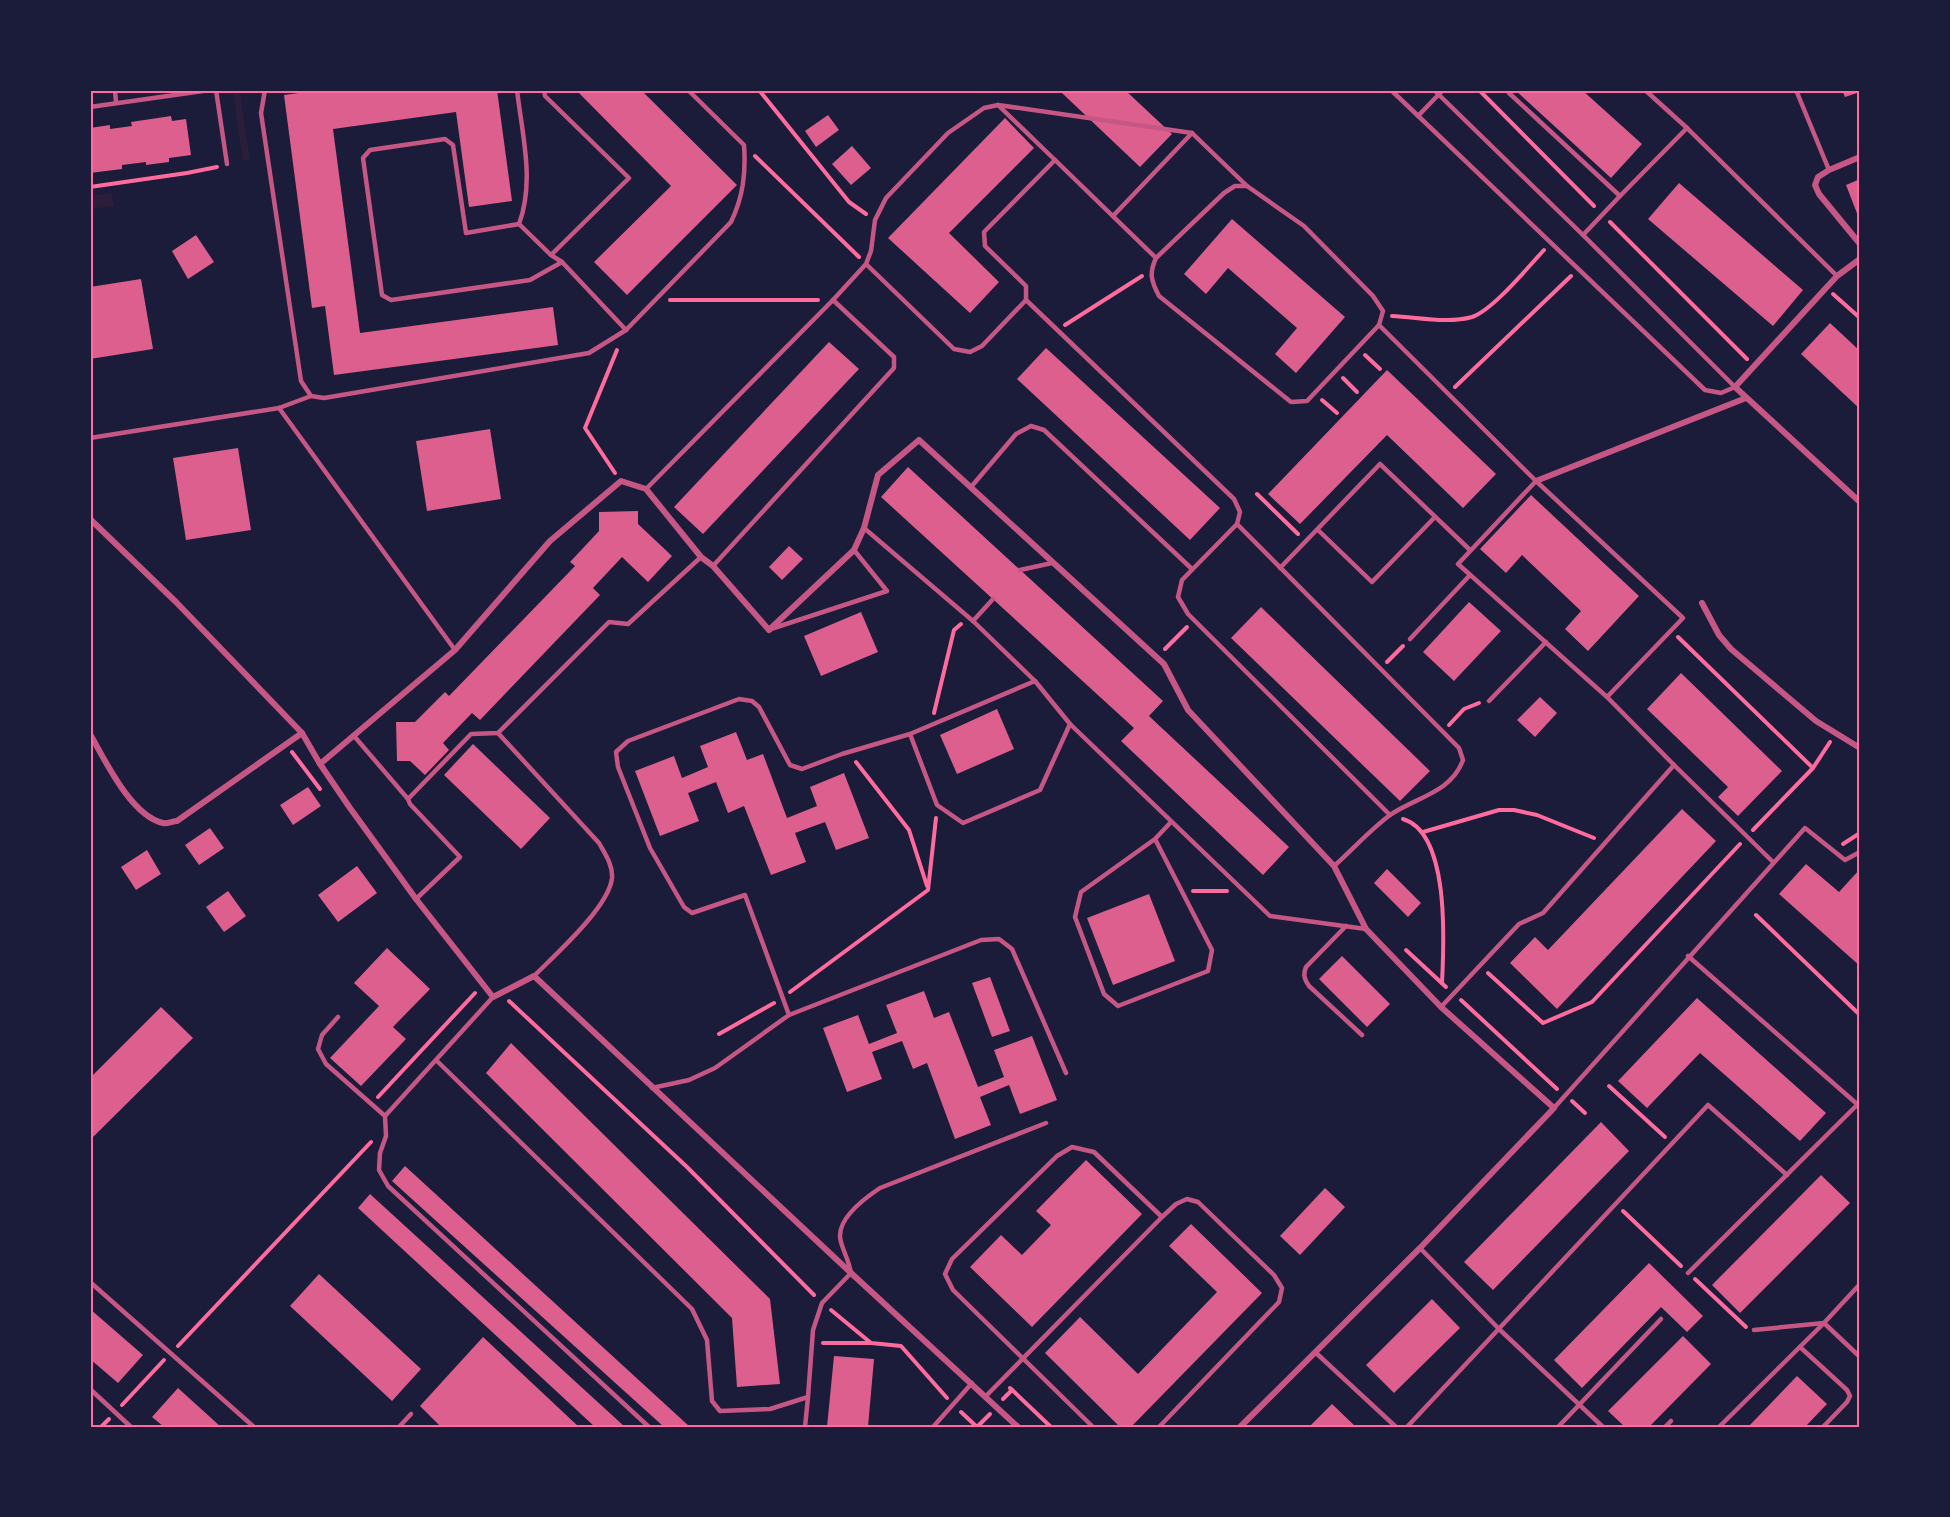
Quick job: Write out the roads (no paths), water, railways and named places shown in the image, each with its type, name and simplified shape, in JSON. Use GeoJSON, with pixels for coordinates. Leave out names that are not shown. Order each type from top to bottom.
{"type":"FeatureCollection","features":[{"type":"Feature","properties":{"kind":"street"},"geometry":{"type":"LineString","coordinates":[[1860,157],[1829,170],[1818,177],[1815,185],[1819,194],[1860,244]]}},
{"type":"Feature","properties":{"kind":"street"},"geometry":{"type":"LineString","coordinates":[[1860,259],[1837,276],[1734,387],[1860,502]]}},
{"type":"Feature","properties":{"kind":"street"},"geometry":{"type":"LineString","coordinates":[[1536,481],[1746,398]]}},
{"type":"Feature","properties":{"kind":"street"},"geometry":{"type":"LineString","coordinates":[[320,764],[455,650],[550,541],[621,481],[646,489],[700,556],[713,566],[769,630],[854,550],[864,528],[878,474],[920,440],[1164,664],[1188,710],[1334,866],[1366,929],[1441,1007],[1554,1107],[1420,1248],[1240,1427]]}},
{"type":"Feature","properties":{"kind":"street"},"geometry":{"type":"LineString","coordinates":[[90,519],[176,602],[302,733],[320,764],[416,899],[494,997],[534,976],[1018,1427]]}},
{"type":"Feature","properties":{"kind":"street"},"geometry":{"type":"LineString","coordinates":[[1702,603],[1719,635],[1731,648],[1798,706],[1836,734],[1860,748]]}},
{"type":"Feature","properties":{"kind":"street"},"geometry":{"type":"LineString","coordinates":[[90,734],[117,782],[140,810],[164,823],[177,820],[302,733]]}},
{"type":"Feature","properties":{"kind":"lane"},"geometry":{"type":"LineString","coordinates":[[115,90],[116,103]]}},
{"type":"Feature","properties":{"kind":"lane"},"geometry":{"type":"LineString","coordinates":[[90,107],[210,90]]}},
{"type":"Feature","properties":{"kind":"lane"},"geometry":{"type":"LineString","coordinates":[[216,90],[226,164]]}},
{"type":"Feature","properties":{"kind":"lane"},"geometry":{"type":"LineString","coordinates":[[265,90],[261,113],[264,136],[301,381],[311,396]]}},
{"type":"Feature","properties":{"kind":"lane"},"geometry":{"type":"LineString","coordinates":[[517,90],[528,175],[524,211],[519,224]]}},
{"type":"Feature","properties":{"kind":"lane"},"geometry":{"type":"LineString","coordinates":[[544,90],[545,96],[628,178],[551,255]]}},
{"type":"Feature","properties":{"kind":"lane"},"geometry":{"type":"LineString","coordinates":[[90,438],[279,408],[311,396],[324,398],[589,353],[626,330],[731,222],[740,203],[745,166],[744,145],[688,90]]}},
{"type":"Feature","properties":{"kind":"lane"},"geometry":{"type":"LineString","coordinates":[[1390,90],[1705,390],[1721,393],[1734,387],[1434,90]]}},
{"type":"Feature","properties":{"kind":"lane"},"geometry":{"type":"LineString","coordinates":[[1418,116],[1443,90]]}},
{"type":"Feature","properties":{"kind":"lane"},"geometry":{"type":"LineString","coordinates":[[1645,90],[1837,276]]}},
{"type":"Feature","properties":{"kind":"lane"},"geometry":{"type":"LineString","coordinates":[[1796,90],[1829,170]]}},
{"type":"Feature","properties":{"kind":"lane"},"geometry":{"type":"LineString","coordinates":[[1509,93],[1620,196]]}},
{"type":"Feature","properties":{"kind":"lane"},"geometry":{"type":"LineString","coordinates":[[998,105],[1156,258]]}},
{"type":"Feature","properties":{"kind":"lane"},"geometry":{"type":"LineString","coordinates":[[646,489],[866,264],[871,251],[875,220],[886,198],[948,133],[984,108],[998,105],[1192,133],[1247,186],[1304,226],[1373,296],[1383,310],[1379,325],[1307,401],[1291,402],[1159,296],[1152,283],[1150,271],[1156,258],[1224,193],[1235,186],[1247,186]]}},
{"type":"Feature","properties":{"kind":"lane"},"geometry":{"type":"LineString","coordinates":[[1583,235],[1686,128]]}},
{"type":"Feature","properties":{"kind":"lane"},"geometry":{"type":"LineString","coordinates":[[1113,216],[1192,133]]}},
{"type":"Feature","properties":{"kind":"lane"},"geometry":{"type":"LineString","coordinates":[[519,224],[465,233],[453,145],[445,139],[370,150],[363,158],[382,295],[391,300],[530,280],[562,262]]}},
{"type":"Feature","properties":{"kind":"lane"},"geometry":{"type":"LineString","coordinates":[[866,264],[954,349],[970,352],[982,346],[1026,300],[1026,286],[985,246],[984,232],[1055,160]]}},
{"type":"Feature","properties":{"kind":"lane"},"geometry":{"type":"LineString","coordinates":[[519,224],[551,255],[562,262],[626,330]]}},
{"type":"Feature","properties":{"kind":"lane"},"geometry":{"type":"LineString","coordinates":[[713,566],[894,368],[894,357],[833,300]]}},
{"type":"Feature","properties":{"kind":"lane"},"geometry":{"type":"LineString","coordinates":[[1026,300],[1234,499],[1240,512],[1237,524],[1182,580],[1178,597],[1193,620],[1390,815]]}},
{"type":"Feature","properties":{"kind":"lane"},"geometry":{"type":"LineString","coordinates":[[1379,325],[1536,481],[1683,618],[1607,697]]}},
{"type":"Feature","properties":{"kind":"lane"},"geometry":{"type":"LineString","coordinates":[[279,408],[455,650]]}},
{"type":"Feature","properties":{"kind":"lane"},"geometry":{"type":"LineString","coordinates":[[971,486],[1016,434],[1031,426],[1044,430],[1192,568]]}},
{"type":"Feature","properties":{"kind":"lane"},"geometry":{"type":"LineString","coordinates":[[1280,568],[1380,464],[1470,550]]}},
{"type":"Feature","properties":{"kind":"lane"},"geometry":{"type":"LineString","coordinates":[[1536,481],[1458,564],[1607,697],[1773,862]]}},
{"type":"Feature","properties":{"kind":"lane"},"geometry":{"type":"LineString","coordinates":[[1318,530],[1372,582],[1436,517]]}},
{"type":"Feature","properties":{"kind":"lane"},"geometry":{"type":"LineString","coordinates":[[1237,524],[1459,748],[1464,760],[1459,772],[1437,790],[1390,815],[1334,866]]}},
{"type":"Feature","properties":{"kind":"lane"},"geometry":{"type":"LineString","coordinates":[[864,528],[970,619],[1035,681],[1071,724],[1270,916],[1366,929]]}},
{"type":"Feature","properties":{"kind":"lane"},"geometry":{"type":"LineString","coordinates":[[769,630],[887,591],[854,550]]}},
{"type":"Feature","properties":{"kind":"lane"},"geometry":{"type":"LineString","coordinates":[[408,799],[471,734],[498,733],[609,622],[628,624],[700,556]]}},
{"type":"Feature","properties":{"kind":"lane"},"geometry":{"type":"LineString","coordinates":[[1020,570],[1052,563]]}},
{"type":"Feature","properties":{"kind":"lane"},"geometry":{"type":"LineString","coordinates":[[1410,639],[1470,575]]}},
{"type":"Feature","properties":{"kind":"lane"},"geometry":{"type":"LineString","coordinates":[[970,619],[993,599]]}},
{"type":"Feature","properties":{"kind":"lane"},"geometry":{"type":"LineString","coordinates":[[1489,701],[1546,642]]}},
{"type":"Feature","properties":{"kind":"lane"},"geometry":{"type":"LineString","coordinates":[[789,1015],[745,895],[692,913],[684,908],[650,848],[618,767],[616,752],[628,741],[739,699],[752,701],[759,707],[790,765],[802,769],[910,734],[1035,681]]}},
{"type":"Feature","properties":{"kind":"lane"},"geometry":{"type":"LineString","coordinates":[[910,734],[937,805],[963,823],[1040,790],[1071,724]]}},
{"type":"Feature","properties":{"kind":"lane"},"geometry":{"type":"LineString","coordinates":[[498,733],[599,843],[609,860],[612,876],[608,893],[598,906],[574,936],[534,976]]}},
{"type":"Feature","properties":{"kind":"lane"},"geometry":{"type":"LineString","coordinates":[[354,736],[410,804],[460,857],[416,899]]}},
{"type":"Feature","properties":{"kind":"lane"},"geometry":{"type":"LineString","coordinates":[[1441,1007],[1520,924],[1544,913],[1674,765]]}},
{"type":"Feature","properties":{"kind":"lane"},"geometry":{"type":"LineString","coordinates":[[1155,839],[1212,950],[1208,971],[1119,1006],[1104,994],[1074,917],[1081,892],[1155,839],[1171,822]]}},
{"type":"Feature","properties":{"kind":"lane"},"geometry":{"type":"LineString","coordinates":[[1554,1107],[1805,828],[1845,860],[1860,852]]}},
{"type":"Feature","properties":{"kind":"lane"},"geometry":{"type":"LineString","coordinates":[[1346,926],[1306,967],[1305,979],[1309,986],[1362,1035]]}},
{"type":"Feature","properties":{"kind":"lane"},"geometry":{"type":"LineString","coordinates":[[652,1088],[689,1080],[715,1068],[789,1015],[981,940],[999,939],[1012,949],[1066,1073]]}},
{"type":"Feature","properties":{"kind":"lane"},"geometry":{"type":"LineString","coordinates":[[1688,956],[1859,1103],[1688,1273]]}},
{"type":"Feature","properties":{"kind":"lane"},"geometry":{"type":"LineString","coordinates":[[385,1116],[494,997]]}},
{"type":"Feature","properties":{"kind":"lane"},"geometry":{"type":"LineString","coordinates":[[338,1017],[322,1035],[318,1049],[326,1064],[385,1116],[386,1136],[380,1153],[379,1170],[388,1186],[649,1427]]}},
{"type":"Feature","properties":{"kind":"lane"},"geometry":{"type":"LineString","coordinates":[[436,1061],[692,1309],[707,1340],[712,1401],[720,1411],[770,1409],[807,1397]]}},
{"type":"Feature","properties":{"kind":"lane"},"geometry":{"type":"LineString","coordinates":[[1407,1427],[1708,1105],[1787,1175]]}},
{"type":"Feature","properties":{"kind":"lane"},"geometry":{"type":"LineString","coordinates":[[805,1427],[813,1330],[822,1303],[851,1273],[840,1240],[841,1227],[859,1202],[880,1188],[1046,1123]]}},
{"type":"Feature","properties":{"kind":"lane"},"geometry":{"type":"LineString","coordinates":[[1093,1427],[953,1290],[945,1274],[951,1259],[1057,1156],[1072,1147],[1094,1152],[1162,1217]]}},
{"type":"Feature","properties":{"kind":"lane"},"geometry":{"type":"LineString","coordinates":[[986,1396],[1162,1217],[1176,1204],[1187,1198],[1198,1202],[1274,1275],[1282,1288],[1280,1302],[1160,1427]]}},
{"type":"Feature","properties":{"kind":"lane"},"geometry":{"type":"LineString","coordinates":[[1420,1248],[1499,1329],[1603,1427]]}},
{"type":"Feature","properties":{"kind":"lane"},"geometry":{"type":"LineString","coordinates":[[90,1282],[172,1352],[254,1427]]}},
{"type":"Feature","properties":{"kind":"lane"},"geometry":{"type":"LineString","coordinates":[[1719,1427],[1860,1284]]}},
{"type":"Feature","properties":{"kind":"lane"},"geometry":{"type":"LineString","coordinates":[[1558,1427],[1661,1318]]}},
{"type":"Feature","properties":{"kind":"lane"},"geometry":{"type":"LineString","coordinates":[[1754,1330],[1824,1323],[1860,1357]]}},
{"type":"Feature","properties":{"kind":"lane"},"geometry":{"type":"LineString","coordinates":[[1800,1347],[1847,1390],[1850,1396],[1823,1427]]}},
{"type":"Feature","properties":{"kind":"lane"},"geometry":{"type":"LineString","coordinates":[[1315,1352],[1396,1427]]}},
{"type":"Feature","properties":{"kind":"lane"},"geometry":{"type":"LineString","coordinates":[[933,1427],[972,1383]]}},
{"type":"Feature","properties":{"kind":"lane"},"geometry":{"type":"LineString","coordinates":[[90,1389],[132,1427]]}},
{"type":"Feature","properties":{"kind":"lane"},"geometry":{"type":"LineString","coordinates":[[399,1427],[411,1414]]}},
{"type":"Feature","properties":{"kind":"lane"},"geometry":{"type":"LineString","coordinates":[[1665,1427],[1671,1421]]}}]}
